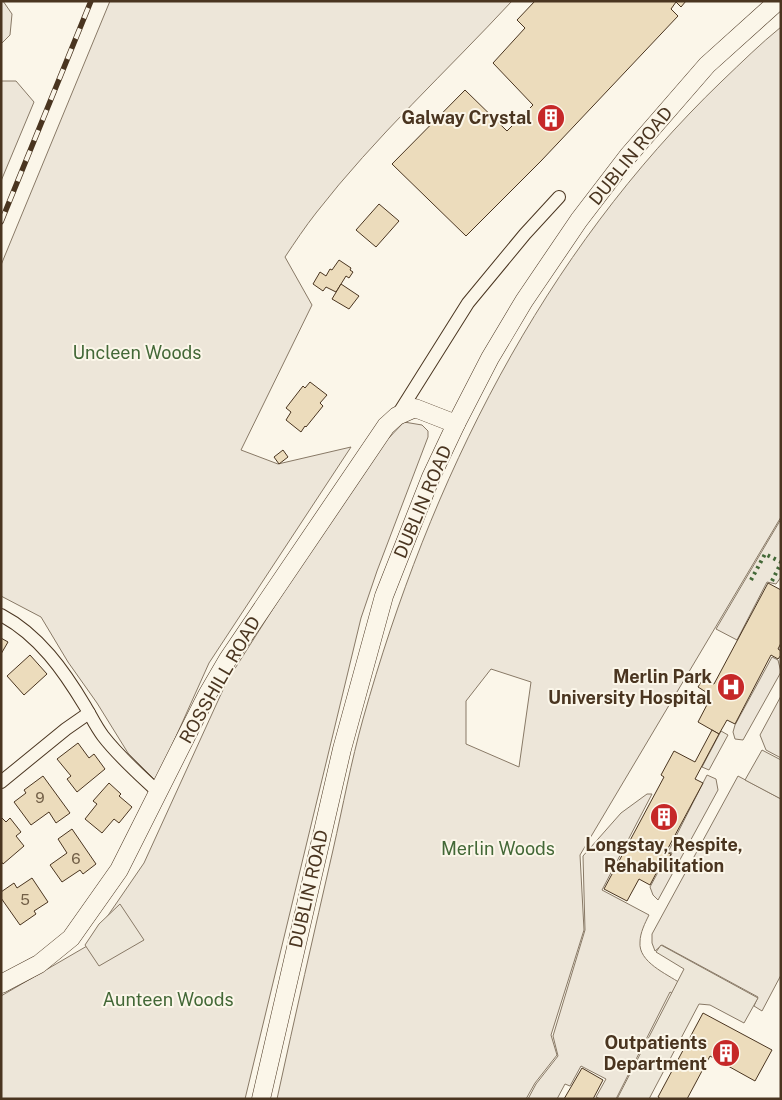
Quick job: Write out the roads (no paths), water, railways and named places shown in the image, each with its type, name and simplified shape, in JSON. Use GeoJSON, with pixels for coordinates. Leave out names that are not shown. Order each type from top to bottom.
{"type":"FeatureCollection","features":[{"type":"Feature","properties":{"kind":"main road","name":"DUBLIN ROAD"},"geometry":{"type":"LineString","coordinates":[[261,1099],[342,749],[384,596],[431,477],[490,358],[524,301],[579,220],[628,156],[708,65],[778,1]]}},
{"type":"Feature","properties":{"kind":"main road"},"geometry":{"type":"LineString","coordinates":[[397,416],[415,408],[456,424]]}},
{"type":"Feature","properties":{"kind":"main road","name":"ROSSHILL ROAD"},"geometry":{"type":"LineString","coordinates":[[1,984],[39,964],[72,938],[119,870],[207,695],[228,659],[386,426],[397,416]]}},
{"type":"Feature","properties":{"kind":"street"},"geometry":{"type":"LineString","coordinates":[[397,416],[468,303],[525,234],[559,197]]}},
{"type":"Feature","properties":{"kind":"street"},"geometry":{"type":"LineString","coordinates":[[1,615],[16,623],[50,654],[103,735],[130,766],[159,793]]}},
{"type":"Feature","properties":{"kind":"street"},"geometry":{"type":"LineString","coordinates":[[2,782],[66,729],[89,713]]}},
{"type":"Feature","properties":{"kind":"railway"},"geometry":{"type":"LineString","coordinates":[[1,222],[91,1]]}},
{"type":"Feature","properties":{"kind":"place","name":"Galway Crystal"},"geometry":{"type":"Point","coordinates":[551,118]}},
{"type":"Feature","properties":{"kind":"place","name":"Merlin Park University Hospital"},"geometry":{"type":"Point","coordinates":[731,687]}},
{"type":"Feature","properties":{"kind":"place","name":"Longstay, Respite, Rehabilitation"},"geometry":{"type":"Point","coordinates":[664,817]}},
{"type":"Feature","properties":{"kind":"place","name":"Outpatients Department"},"geometry":{"type":"Point","coordinates":[726,1053]}},
{"type":"Feature","properties":{"kind":"park label","name":"Uncleen Woods"},"geometry":{"type":"Point","coordinates":[137,353]}},
{"type":"Feature","properties":{"kind":"park label","name":"Merlin Woods"},"geometry":{"type":"Point","coordinates":[498,849]}},
{"type":"Feature","properties":{"kind":"park label","name":"Aunteen Woods"},"geometry":{"type":"Point","coordinates":[168,1000]}}]}
